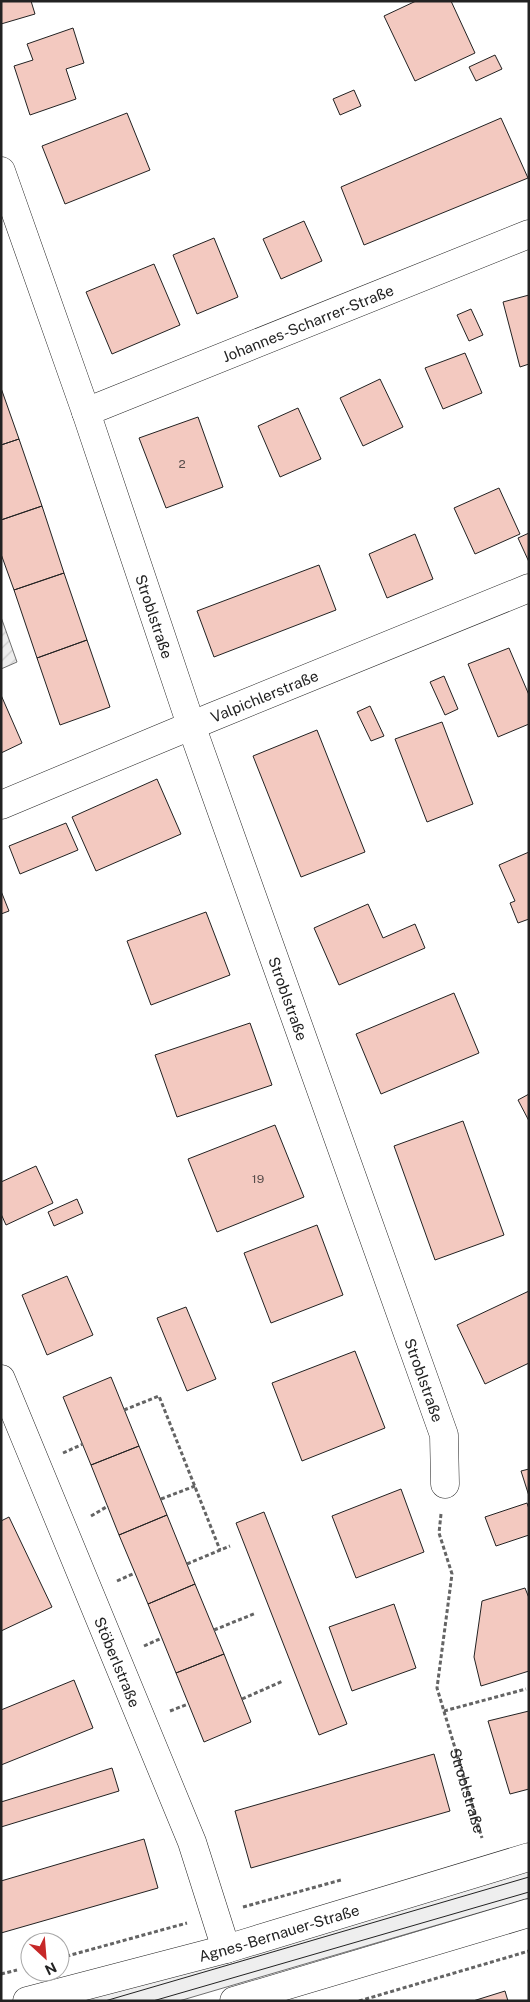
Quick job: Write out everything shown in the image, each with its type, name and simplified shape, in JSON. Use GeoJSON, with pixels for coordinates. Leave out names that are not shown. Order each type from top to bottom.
{"type":"FeatureCollection","features":[{"type":"Feature","properties":{"kind":"street","name":"Stroblstraße"},"geometry":{"type":"LineString","coordinates":[[1,171],[86,412],[191,726],[444,1435],[445,1484]]}},
{"type":"Feature","properties":{"kind":"street","name":"Johannes-Scharrer-Straße"},"geometry":{"type":"LineString","coordinates":[[86,412],[529,234]]}},
{"type":"Feature","properties":{"kind":"street","name":"Valpichlerstraße"},"geometry":{"type":"LineString","coordinates":[[1,805],[529,588]]}},
{"type":"Feature","properties":{"kind":"street","name":"Stöberlstraße"},"geometry":{"type":"LineString","coordinates":[[1,1379],[192,1842],[226,1948]]}},
{"type":"Feature","properties":{"kind":"street","name":"Agnes-Bernauer-Straße"},"geometry":{"type":"LineString","coordinates":[[27,2001],[226,1948],[529,1857]]}},
{"type":"Feature","properties":{"kind":"street"},"geometry":{"type":"LineString","coordinates":[[234,2001],[266,1996],[529,1913]]}},
{"type":"Feature","properties":{"kind":"path"},"geometry":{"type":"LineString","coordinates":[[124,1410],[159,1396],[220,1550]]}},
{"type":"Feature","properties":{"kind":"path"},"geometry":{"type":"LineString","coordinates":[[56,1457],[82,1444]]}},
{"type":"Feature","properties":{"kind":"path","name":"Stroblstraße"},"geometry":{"type":"LineString","coordinates":[[445,1484],[440,1533],[452,1574],[437,1688],[483,1840],[473,1842]]}},
{"type":"Feature","properties":{"kind":"path"},"geometry":{"type":"LineString","coordinates":[[161,1500],[195,1486]]}},
{"type":"Feature","properties":{"kind":"path"},"geometry":{"type":"LineString","coordinates":[[91,1517],[108,1506]]}},
{"type":"Feature","properties":{"kind":"path"},"geometry":{"type":"LineString","coordinates":[[187,1564],[230,1546]]}},
{"type":"Feature","properties":{"kind":"path"},"geometry":{"type":"LineString","coordinates":[[108,1585],[135,1573]]}},
{"type":"Feature","properties":{"kind":"path"},"geometry":{"type":"LineString","coordinates":[[214,1630],[256,1613]]}},
{"type":"Feature","properties":{"kind":"path"},"geometry":{"type":"LineString","coordinates":[[135,1650],[162,1638]]}},
{"type":"Feature","properties":{"kind":"path"},"geometry":{"type":"LineString","coordinates":[[242,1699],[283,1681]]}},
{"type":"Feature","properties":{"kind":"path"},"geometry":{"type":"LineString","coordinates":[[444,1711],[526,1689]]}},
{"type":"Feature","properties":{"kind":"path"},"geometry":{"type":"LineString","coordinates":[[161,1715],[188,1704]]}},
{"type":"Feature","properties":{"kind":"path"},"geometry":{"type":"LineString","coordinates":[[70,1955],[350,1877]]}},
{"type":"Feature","properties":{"kind":"path"},"geometry":{"type":"LineString","coordinates":[[359,2001],[529,1951]]}},
{"type":"Feature","properties":{"kind":"shaded area"},"geometry":{"type":"Polygon","coordinates":[[[1,617],[17,662],[1,669],[1,617]]]}},
{"type":"Feature","properties":{"kind":"shaded area"},"geometry":{"type":"Polygon","coordinates":[[[529,1866],[529,1898],[179,2001],[78,2001],[529,1866]]]}},
{"type":"Feature","properties":{"kind":"building"},"geometry":{"type":"Polygon","coordinates":[[[1,1],[31,1],[35,14],[1,24],[1,1]]]}},
{"type":"Feature","properties":{"kind":"building"},"geometry":{"type":"Polygon","coordinates":[[[416,1],[451,1],[475,53],[415,81],[384,16],[416,1]]]}},
{"type":"Feature","properties":{"kind":"building"},"geometry":{"type":"Polygon","coordinates":[[[73,28],[84,63],[66,69],[76,99],[30,115],[14,66],[33,60],[27,44],[73,28]]]}},
{"type":"Feature","properties":{"kind":"building"},"geometry":{"type":"Polygon","coordinates":[[[495,55],[502,69],[476,81],[469,67],[495,55]]]}},
{"type":"Feature","properties":{"kind":"building"},"geometry":{"type":"Polygon","coordinates":[[[354,90],[361,106],[340,115],[333,99],[354,90]]]}},
{"type":"Feature","properties":{"kind":"building"},"geometry":{"type":"Polygon","coordinates":[[[127,113],[150,170],[65,204],[42,146],[127,113]]]}},
{"type":"Feature","properties":{"kind":"building"},"geometry":{"type":"Polygon","coordinates":[[[501,118],[528,178],[364,245],[341,187],[501,118]]]}},
{"type":"Feature","properties":{"kind":"building"},"geometry":{"type":"Polygon","coordinates":[[[304,221],[322,261],[281,279],[263,239],[304,221]]]}},
{"type":"Feature","properties":{"kind":"building"},"geometry":{"type":"Polygon","coordinates":[[[214,238],[238,297],[197,314],[173,255],[214,238]]]}},
{"type":"Feature","properties":{"kind":"building"},"geometry":{"type":"Polygon","coordinates":[[[154,264],[180,325],[112,354],[86,292],[154,264]]]}},
{"type":"Feature","properties":{"kind":"building"},"geometry":{"type":"Polygon","coordinates":[[[529,295],[529,364],[520,367],[503,302],[529,295]]]}},
{"type":"Feature","properties":{"kind":"building"},"geometry":{"type":"Polygon","coordinates":[[[471,309],[483,335],[469,341],[457,315],[471,309]]]}},
{"type":"Feature","properties":{"kind":"building"},"geometry":{"type":"Polygon","coordinates":[[[465,353],[482,393],[443,409],[425,368],[465,353]]]}},
{"type":"Feature","properties":{"kind":"building"},"geometry":{"type":"Polygon","coordinates":[[[380,379],[403,427],[363,446],[340,398],[380,379]]]}},
{"type":"Feature","properties":{"kind":"building"},"geometry":{"type":"Polygon","coordinates":[[[1,388],[19,439],[1,445],[1,388]]]}},
{"type":"Feature","properties":{"kind":"building"},"geometry":{"type":"Polygon","coordinates":[[[298,408],[321,459],[280,477],[258,426],[298,408]]]}},
{"type":"Feature","properties":{"kind":"building"},"geometry":{"type":"Polygon","coordinates":[[[198,417],[223,487],[166,508],[139,438],[198,417]]]}},
{"type":"Feature","properties":{"kind":"building"},"geometry":{"type":"Polygon","coordinates":[[[19,439],[42,506],[1,520],[1,445],[19,439]]]}},
{"type":"Feature","properties":{"kind":"building"},"geometry":{"type":"Polygon","coordinates":[[[499,488],[520,534],[475,554],[454,508],[499,488]]]}},
{"type":"Feature","properties":{"kind":"building"},"geometry":{"type":"Polygon","coordinates":[[[42,506],[64,573],[14,590],[1,554],[1,520],[42,506]]]}},
{"type":"Feature","properties":{"kind":"building"},"geometry":{"type":"Polygon","coordinates":[[[529,533],[529,562],[518,538],[529,533]]]}},
{"type":"Feature","properties":{"kind":"building"},"geometry":{"type":"Polygon","coordinates":[[[415,534],[433,579],[387,598],[369,554],[415,534]]]}},
{"type":"Feature","properties":{"kind":"building"},"geometry":{"type":"Polygon","coordinates":[[[319,565],[336,610],[214,657],[197,611],[319,565]]]}},
{"type":"Feature","properties":{"kind":"building"},"geometry":{"type":"Polygon","coordinates":[[[64,573],[87,640],[37,658],[14,590],[64,573]]]}},
{"type":"Feature","properties":{"kind":"building"},"geometry":{"type":"Polygon","coordinates":[[[87,640],[110,707],[60,725],[37,658],[87,640]]]}},
{"type":"Feature","properties":{"kind":"building"},"geometry":{"type":"Polygon","coordinates":[[[509,648],[529,695],[529,724],[498,737],[468,664],[509,648]]]}},
{"type":"Feature","properties":{"kind":"building"},"geometry":{"type":"Polygon","coordinates":[[[444,676],[458,709],[445,715],[430,682],[444,676]]]}},
{"type":"Feature","properties":{"kind":"building"},"geometry":{"type":"Polygon","coordinates":[[[1,695],[22,743],[1,753],[1,695]]]}},
{"type":"Feature","properties":{"kind":"building"},"geometry":{"type":"Polygon","coordinates":[[[370,706],[384,736],[371,741],[357,712],[370,706]]]}},
{"type":"Feature","properties":{"kind":"building"},"geometry":{"type":"Polygon","coordinates":[[[442,722],[473,804],[427,822],[395,739],[442,722]]]}},
{"type":"Feature","properties":{"kind":"building"},"geometry":{"type":"Polygon","coordinates":[[[317,730],[365,852],[301,877],[253,756],[317,730]]]}},
{"type":"Feature","properties":{"kind":"building"},"geometry":{"type":"Polygon","coordinates":[[[157,779],[181,834],[96,871],[72,817],[157,779]]]}},
{"type":"Feature","properties":{"kind":"building"},"geometry":{"type":"Polygon","coordinates":[[[66,823],[78,850],[20,874],[9,846],[66,823]]]}},
{"type":"Feature","properties":{"kind":"building"},"geometry":{"type":"Polygon","coordinates":[[[529,852],[529,919],[518,923],[510,903],[515,901],[499,865],[529,852]]]}},
{"type":"Feature","properties":{"kind":"building"},"geometry":{"type":"Polygon","coordinates":[[[1,891],[9,911],[1,914],[1,891]]]}},
{"type":"Feature","properties":{"kind":"building"},"geometry":{"type":"Polygon","coordinates":[[[368,904],[383,938],[415,924],[425,948],[339,985],[314,928],[368,904]]]}},
{"type":"Feature","properties":{"kind":"building"},"geometry":{"type":"Polygon","coordinates":[[[206,912],[230,975],[151,1005],[127,941],[206,912]]]}},
{"type":"Feature","properties":{"kind":"building"},"geometry":{"type":"Polygon","coordinates":[[[454,993],[479,1053],[381,1094],[356,1034],[454,993]]]}},
{"type":"Feature","properties":{"kind":"building"},"geometry":{"type":"Polygon","coordinates":[[[250,1023],[272,1085],[177,1117],[155,1055],[250,1023]]]}},
{"type":"Feature","properties":{"kind":"building"},"geometry":{"type":"Polygon","coordinates":[[[529,1094],[529,1121],[518,1100],[529,1094]]]}},
{"type":"Feature","properties":{"kind":"building"},"geometry":{"type":"Polygon","coordinates":[[[463,1121],[504,1235],[435,1260],[394,1146],[463,1121]]]}},
{"type":"Feature","properties":{"kind":"building"},"geometry":{"type":"Polygon","coordinates":[[[275,1125],[304,1197],[217,1232],[188,1159],[275,1125]]]}},
{"type":"Feature","properties":{"kind":"building"},"geometry":{"type":"Polygon","coordinates":[[[36,1166],[53,1203],[6,1225],[1,1214],[1,1182],[36,1166]]]}},
{"type":"Feature","properties":{"kind":"building"},"geometry":{"type":"Polygon","coordinates":[[[77,1199],[83,1213],[54,1226],[48,1212],[77,1199]]]}},
{"type":"Feature","properties":{"kind":"building"},"geometry":{"type":"Polygon","coordinates":[[[317,1225],[343,1295],[271,1323],[244,1253],[317,1225]]]}},
{"type":"Feature","properties":{"kind":"building"},"geometry":{"type":"Polygon","coordinates":[[[67,1276],[93,1335],[47,1355],[22,1295],[67,1276]]]}},
{"type":"Feature","properties":{"kind":"building"},"geometry":{"type":"Polygon","coordinates":[[[529,1291],[529,1363],[485,1384],[457,1325],[529,1291]]]}},
{"type":"Feature","properties":{"kind":"building"},"geometry":{"type":"Polygon","coordinates":[[[186,1307],[216,1379],[187,1391],[157,1318],[186,1307]]]}},
{"type":"Feature","properties":{"kind":"building"},"geometry":{"type":"Polygon","coordinates":[[[355,1351],[385,1428],[302,1461],[272,1383],[355,1351]]]}},
{"type":"Feature","properties":{"kind":"building"},"geometry":{"type":"Polygon","coordinates":[[[111,1377],[139,1446],[91,1465],[63,1397],[111,1377]]]}},
{"type":"Feature","properties":{"kind":"building"},"geometry":{"type":"Polygon","coordinates":[[[139,1446],[167,1515],[119,1535],[91,1465],[139,1446]]]}},
{"type":"Feature","properties":{"kind":"building"},"geometry":{"type":"Polygon","coordinates":[[[529,1469],[529,1496],[521,1471],[529,1469]]]}},
{"type":"Feature","properties":{"kind":"building"},"geometry":{"type":"Polygon","coordinates":[[[401,1489],[424,1552],[356,1578],[332,1516],[401,1489]]]}},
{"type":"Feature","properties":{"kind":"building"},"geometry":{"type":"Polygon","coordinates":[[[527,1503],[529,1509],[529,1535],[496,1546],[485,1517],[527,1503]]]}},
{"type":"Feature","properties":{"kind":"building"},"geometry":{"type":"Polygon","coordinates":[[[264,1512],[347,1724],[319,1735],[236,1523],[264,1512]]]}},
{"type":"Feature","properties":{"kind":"building"},"geometry":{"type":"Polygon","coordinates":[[[167,1515],[195,1584],[148,1604],[119,1535],[167,1515]]]}},
{"type":"Feature","properties":{"kind":"building"},"geometry":{"type":"Polygon","coordinates":[[[9,1517],[52,1607],[1,1631],[1,1521],[9,1517]]]}},
{"type":"Feature","properties":{"kind":"building"},"geometry":{"type":"Polygon","coordinates":[[[195,1584],[224,1654],[176,1673],[148,1604],[195,1584]]]}},
{"type":"Feature","properties":{"kind":"building"},"geometry":{"type":"Polygon","coordinates":[[[525,1588],[529,1598],[529,1671],[481,1686],[474,1657],[482,1601],[525,1588]]]}},
{"type":"Feature","properties":{"kind":"building"},"geometry":{"type":"Polygon","coordinates":[[[394,1604],[416,1668],[352,1691],[329,1627],[394,1604]]]}},
{"type":"Feature","properties":{"kind":"building"},"geometry":{"type":"Polygon","coordinates":[[[224,1654],[251,1722],[204,1742],[176,1673],[224,1654]]]}},
{"type":"Feature","properties":{"kind":"building"},"geometry":{"type":"Polygon","coordinates":[[[74,1680],[93,1728],[1,1765],[1,1710],[74,1680]]]}},
{"type":"Feature","properties":{"kind":"building"},"geometry":{"type":"Polygon","coordinates":[[[529,1711],[529,1789],[510,1794],[488,1721],[529,1711]]]}},
{"type":"Feature","properties":{"kind":"building"},"geometry":{"type":"Polygon","coordinates":[[[434,1754],[450,1811],[251,1868],[235,1811],[434,1754]]]}},
{"type":"Feature","properties":{"kind":"building"},"geometry":{"type":"Polygon","coordinates":[[[112,1768],[119,1791],[1,1827],[1,1802],[112,1768]]]}},
{"type":"Feature","properties":{"kind":"building"},"geometry":{"type":"Polygon","coordinates":[[[144,1839],[158,1888],[1,1933],[1,1881],[144,1839]]]}},
{"type":"Feature","properties":{"kind":"building"},"geometry":{"type":"Polygon","coordinates":[[[505,1991],[508,2001],[473,2001],[505,1991]]]}},
{"type":"Feature","properties":{"kind":"tram line"},"geometry":{"type":"LineString","coordinates":[[105,2001],[529,1877]]}},
{"type":"Feature","properties":{"kind":"tram line"},"geometry":{"type":"LineString","coordinates":[[153,2001],[529,1892]]}}]}
